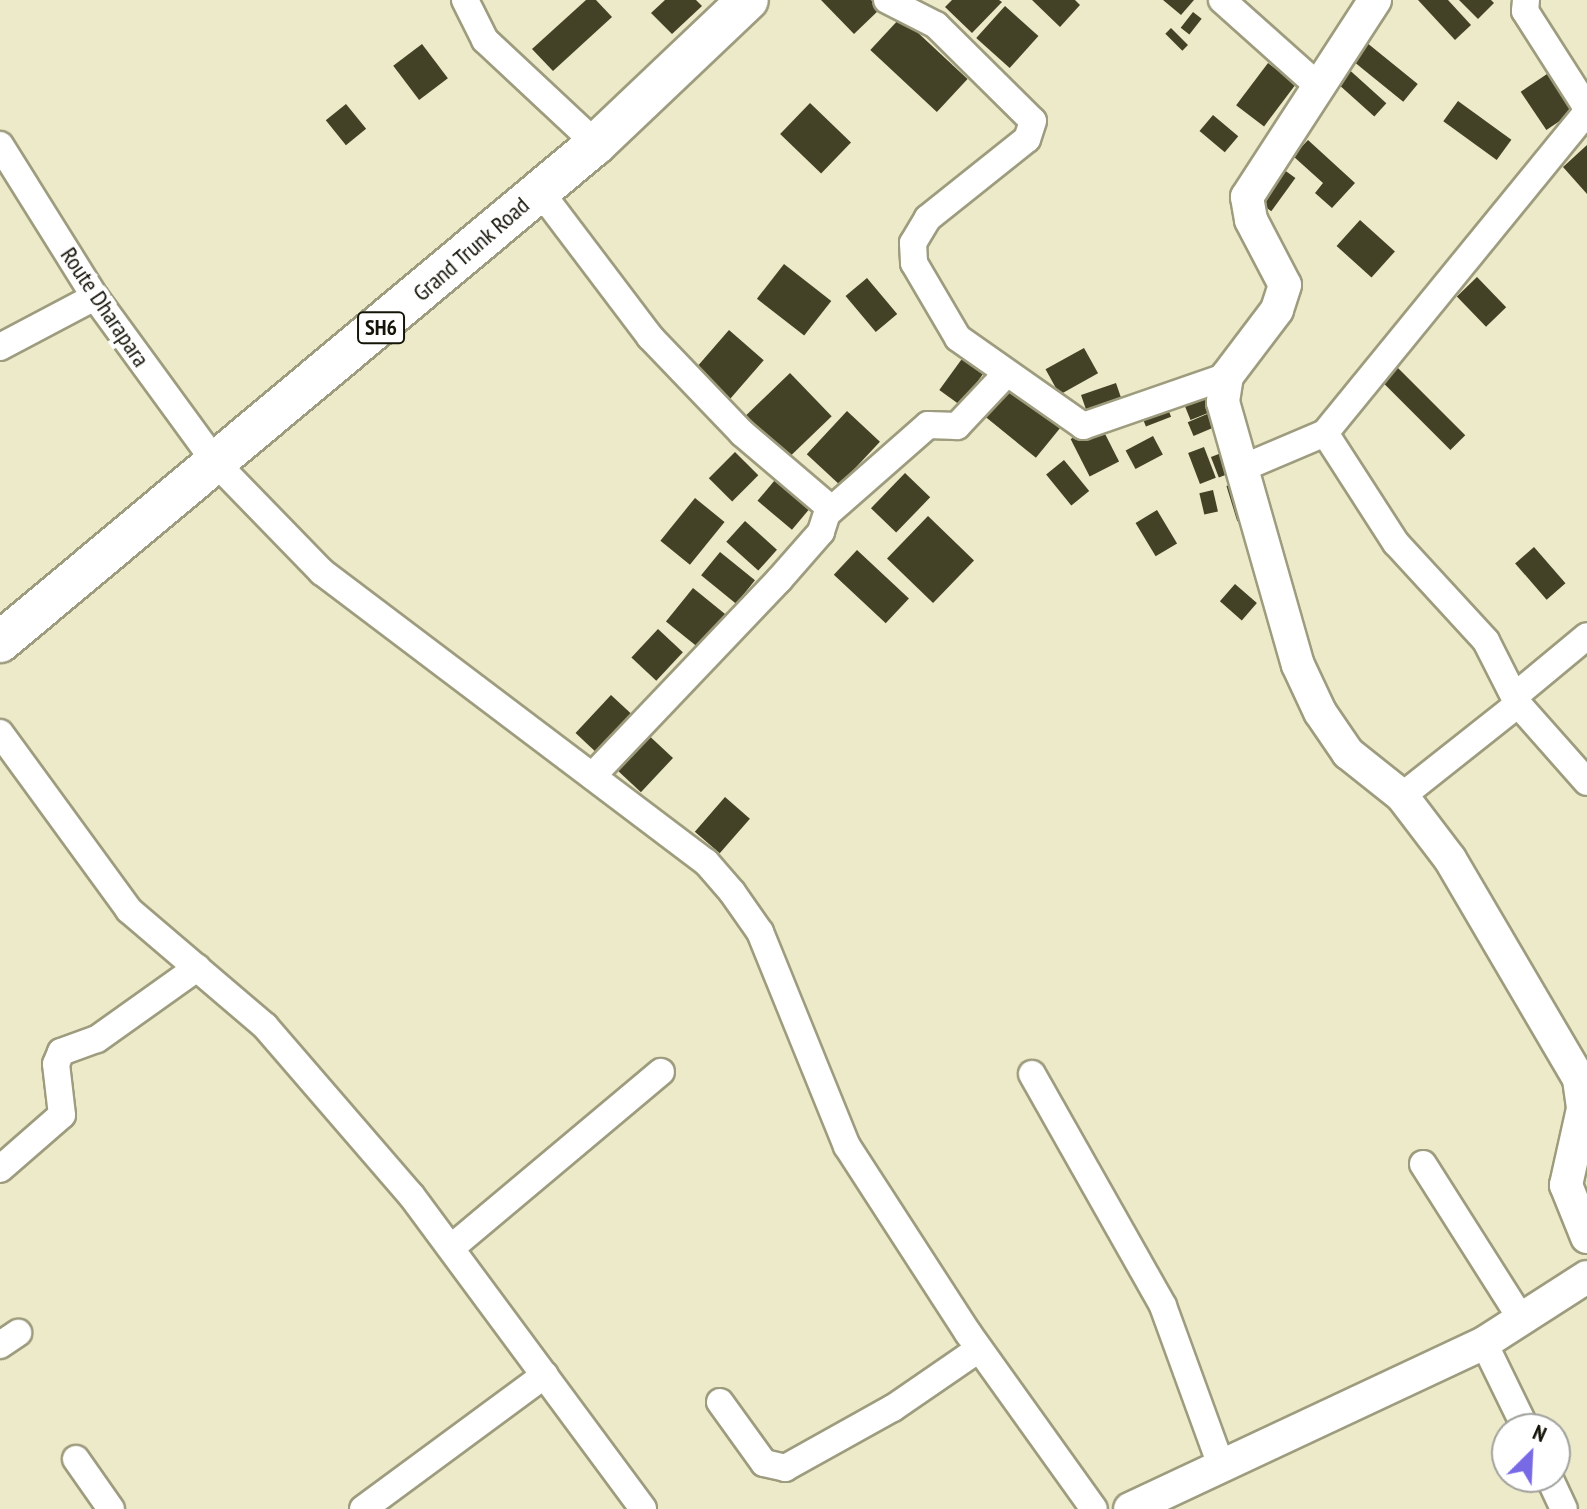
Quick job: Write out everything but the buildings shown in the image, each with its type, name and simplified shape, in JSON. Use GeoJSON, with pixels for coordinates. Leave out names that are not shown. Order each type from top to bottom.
{"type":"FeatureCollection","features":[{"type":"Feature","properties":{"kind":"main road","name":"Grand Trunk Road"},"geometry":{"type":"LineString","coordinates":[[0,642],[217,464],[596,144],[748,0]]}},
{"type":"Feature","properties":{"kind":"street"},"geometry":{"type":"LineString","coordinates":[[465,0],[485,40],[596,144]]}},
{"type":"Feature","properties":{"kind":"street"},"geometry":{"type":"LineString","coordinates":[[887,0],[936,25],[1033,121],[1027,139],[928,218],[913,243],[914,263],[946,322],[1005,375],[1083,426],[1227,376]]}},
{"type":"Feature","properties":{"kind":"street"},"geometry":{"type":"LineString","coordinates":[[1222,0],[1317,85]]}},
{"type":"Feature","properties":{"kind":"street"},"geometry":{"type":"LineString","coordinates":[[1375,0],[1247,197],[1251,220],[1285,285],[1277,310],[1227,376],[1223,402],[1245,467],[1298,665],[1320,712],[1348,753],[1402,796],[1450,859],[1579,1079],[1583,1109],[1566,1185],[1587,1237]]}},
{"type":"Feature","properties":{"kind":"street"},"geometry":{"type":"LineString","coordinates":[[1245,467],[1325,433],[1587,110],[1525,11],[1526,0]]}},
{"type":"Feature","properties":{"kind":"street","name":"Route Dharapara"},"geometry":{"type":"LineString","coordinates":[[0,145],[95,297],[217,464],[322,572],[706,862],[760,932],[847,1146],[979,1349],[1094,1509]]}},
{"type":"Feature","properties":{"kind":"street"},"geometry":{"type":"LineString","coordinates":[[539,190],[650,337],[742,433],[823,498],[829,512]]}},
{"type":"Feature","properties":{"kind":"street"},"geometry":{"type":"LineString","coordinates":[[0,347],[95,297]]}},
{"type":"Feature","properties":{"kind":"street"},"geometry":{"type":"LineString","coordinates":[[593,775],[779,580],[821,532],[829,512],[928,425],[957,426],[1005,375]]}},
{"type":"Feature","properties":{"kind":"street"},"geometry":{"type":"LineString","coordinates":[[1325,433],[1396,543],[1486,641],[1517,699],[1587,782]]}},
{"type":"Feature","properties":{"kind":"street"},"geometry":{"type":"LineString","coordinates":[[1402,796],[1587,636]]}},
{"type":"Feature","properties":{"kind":"street"},"geometry":{"type":"LineString","coordinates":[[0,733],[129,910],[265,1026],[451,1248],[643,1509]]}},
{"type":"Feature","properties":{"kind":"street"},"geometry":{"type":"LineString","coordinates":[[0,1169],[62,1115],[56,1064],[61,1052],[97,1039],[197,968]]}},
{"type":"Feature","properties":{"kind":"street"},"geometry":{"type":"LineString","coordinates":[[451,1248],[661,1072]]}},
{"type":"Feature","properties":{"kind":"street"},"geometry":{"type":"LineString","coordinates":[[1032,1074],[1163,1306],[1221,1465]]}},
{"type":"Feature","properties":{"kind":"street"},"geometry":{"type":"LineString","coordinates":[[1423,1164],[1522,1320]]}},
{"type":"Feature","properties":{"kind":"street"},"geometry":{"type":"LineString","coordinates":[[1130,1509],[1484,1343],[1587,1277]]}},
{"type":"Feature","properties":{"kind":"street"},"geometry":{"type":"LineString","coordinates":[[1484,1343],[1518,1413]]}},
{"type":"Feature","properties":{"kind":"street"},"geometry":{"type":"LineString","coordinates":[[720,1402],[764,1463],[785,1468],[893,1408],[979,1349]]}},
{"type":"Feature","properties":{"kind":"street"},"geometry":{"type":"LineString","coordinates":[[363,1509],[545,1375]]}},
{"type":"Feature","properties":{"kind":"street"},"geometry":{"type":"LineString","coordinates":[[76,1459],[111,1509]]}}]}
